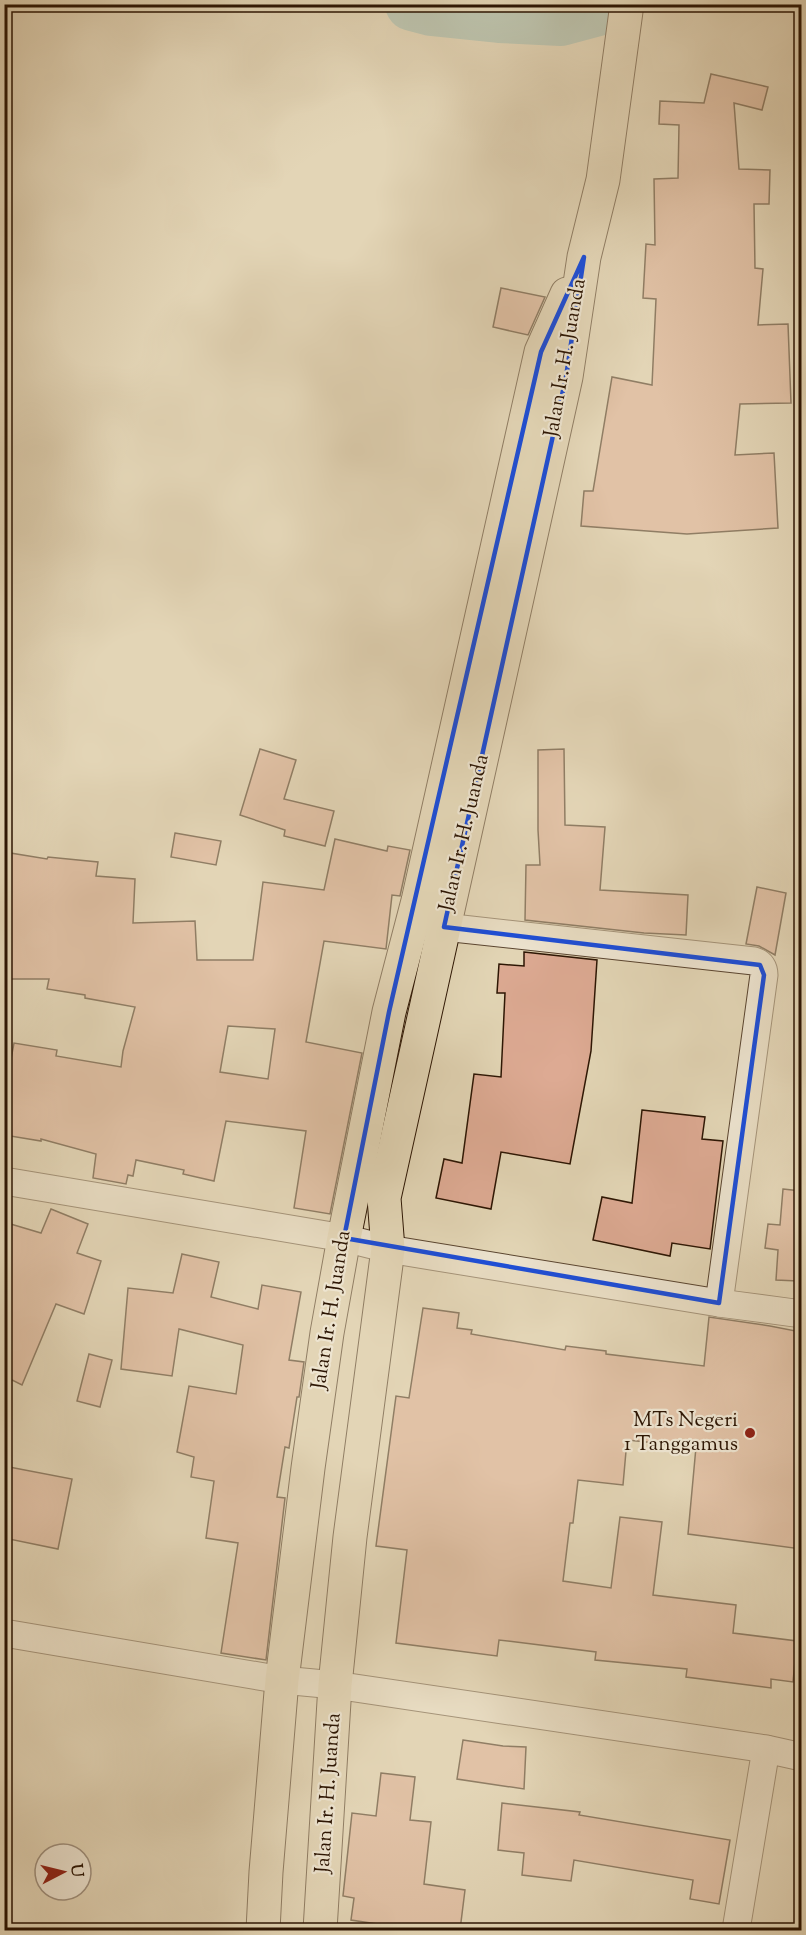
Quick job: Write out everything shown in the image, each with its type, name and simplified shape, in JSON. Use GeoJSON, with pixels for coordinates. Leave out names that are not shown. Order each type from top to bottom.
{"type":"FeatureCollection","features":[{"type":"Feature","properties":{"kind":"highway"},"geometry":{"type":"LineString","coordinates":[[584,257],[603,180],[627,4]]}},
{"type":"Feature","properties":{"kind":"highway","name":"Jalan Ir. H. Juanda"},"geometry":{"type":"LineString","coordinates":[[320,1930],[335,1685],[350,1537],[388,1249],[384,1198],[566,377],[584,257]]}},
{"type":"Feature","properties":{"kind":"highway","name":"Jalan Ir. H. Juanda"},"geometry":{"type":"LineString","coordinates":[[264,1930],[266,1872],[282,1680],[309,1457],[344,1238],[389,1012],[418,901],[541,352],[584,257]]}},
{"type":"Feature","properties":{"kind":"street"},"geometry":{"type":"LineString","coordinates":[[444,927],[754,961],[764,969],[719,1303]]}},
{"type":"Feature","properties":{"kind":"street"},"geometry":{"type":"LineString","coordinates":[[4,1181],[344,1238],[388,1249],[719,1303],[801,1314]]}},
{"type":"Feature","properties":{"kind":"street"},"geometry":{"type":"LineString","coordinates":[[4,1633],[282,1680],[335,1685],[766,1749],[801,1757]]}},
{"type":"Feature","properties":{"kind":"street"},"geometry":{"type":"LineString","coordinates":[[736,1930],[766,1749]]}},
{"type":"Feature","properties":{"kind":"highlighted area"},"geometry":{"type":"Polygon","coordinates":[[[584,257],[566,377],[444,927],[760,965],[764,975],[719,1303],[344,1238],[389,1012],[541,352],[584,257]]]}},
{"type":"Feature","properties":{"kind":"building"},"geometry":{"type":"Polygon","coordinates":[[[711,74],[768,87],[762,110],[734,103],[739,169],[770,170],[769,204],[754,204],[755,268],[763,269],[758,325],[788,324],[791,403],[740,404],[735,455],[774,453],[778,528],[687,534],[581,526],[584,491],[593,491],[612,377],[652,385],[656,299],[643,298],[646,244],[655,245],[654,179],[678,178],[679,125],[659,124],[660,101],[704,103],[711,74]]]}},
{"type":"Feature","properties":{"kind":"building"},"geometry":{"type":"Polygon","coordinates":[[[501,288],[545,297],[528,335],[493,327],[501,288]]]}},
{"type":"Feature","properties":{"kind":"building"},"geometry":{"type":"Polygon","coordinates":[[[260,749],[296,760],[284,799],[334,811],[325,846],[284,836],[285,830],[240,815],[260,749]]]}},
{"type":"Feature","properties":{"kind":"building"},"geometry":{"type":"Polygon","coordinates":[[[564,749],[565,825],[605,827],[600,890],[688,895],[686,935],[644,933],[525,920],[526,865],[540,865],[538,750],[564,749]]]}},
{"type":"Feature","properties":{"kind":"building"},"geometry":{"type":"Polygon","coordinates":[[[175,833],[221,841],[216,865],[171,857],[175,833]]]}},
{"type":"Feature","properties":{"kind":"building"},"geometry":{"type":"Polygon","coordinates":[[[335,839],[387,851],[388,846],[410,850],[400,896],[392,895],[386,949],[324,941],[306,1042],[362,1053],[330,1214],[294,1208],[306,1131],[226,1121],[214,1181],[183,1174],[184,1170],[136,1160],[133,1176],[128,1175],[126,1184],[93,1178],[96,1154],[41,1139],[41,1141],[4,1135],[11,1091],[5,1090],[14,1043],[57,1050],[56,1056],[121,1067],[135,1007],[47,989],[49,979],[9,979],[9,906],[4,905],[4,852],[47,859],[48,857],[98,862],[96,876],[135,879],[133,923],[195,921],[197,960],[253,960],[263,882],[324,890],[335,839]],[[228,1026],[220,1072],[268,1079],[275,1029],[228,1026]]]}},
{"type":"Feature","properties":{"kind":"building"},"geometry":{"type":"Polygon","coordinates":[[[757,887],[786,893],[775,955],[759,946],[746,944],[757,887]]]}},
{"type":"Feature","properties":{"kind":"building"},"geometry":{"type":"Polygon","coordinates":[[[524,952],[597,960],[591,1051],[570,1164],[501,1152],[491,1209],[436,1198],[444,1159],[462,1163],[474,1074],[501,1077],[505,993],[497,993],[499,964],[524,966],[524,952]]]}},
{"type":"Feature","properties":{"kind":"building"},"geometry":{"type":"Polygon","coordinates":[[[642,1110],[705,1117],[702,1139],[723,1141],[710,1249],[672,1243],[670,1256],[593,1240],[602,1197],[632,1203],[642,1110]]]}},
{"type":"Feature","properties":{"kind":"building"},"geometry":{"type":"Polygon","coordinates":[[[783,1189],[801,1191],[801,1252],[798,1281],[776,1280],[778,1250],[765,1248],[768,1224],[780,1225],[783,1189]]]}},
{"type":"Feature","properties":{"kind":"building"},"geometry":{"type":"Polygon","coordinates":[[[51,1209],[88,1224],[77,1253],[101,1261],[84,1314],[56,1304],[22,1385],[4,1376],[4,1222],[41,1233],[51,1209]]]}},
{"type":"Feature","properties":{"kind":"building"},"geometry":{"type":"Polygon","coordinates":[[[182,1254],[219,1262],[211,1297],[258,1309],[262,1285],[301,1292],[289,1360],[304,1362],[289,1448],[285,1447],[277,1497],[285,1498],[266,1660],[221,1653],[238,1543],[206,1538],[214,1481],[191,1477],[194,1457],[177,1452],[189,1386],[236,1394],[243,1345],[179,1329],[172,1376],[121,1369],[128,1288],[173,1293],[182,1254]]]}},
{"type":"Feature","properties":{"kind":"building"},"geometry":{"type":"Polygon","coordinates":[[[423,1308],[459,1313],[457,1328],[472,1330],[471,1334],[565,1350],[566,1346],[606,1351],[606,1354],[704,1366],[709,1317],[801,1332],[801,1549],[688,1534],[696,1447],[627,1440],[623,1485],[578,1480],[563,1581],[611,1588],[620,1517],[662,1522],[653,1595],[736,1605],[733,1633],[797,1641],[793,1682],[771,1679],[771,1688],[686,1677],[687,1669],[595,1660],[596,1652],[499,1640],[497,1656],[396,1643],[407,1550],[376,1546],[396,1396],[409,1398],[423,1308]]]}},
{"type":"Feature","properties":{"kind":"building"},"geometry":{"type":"Polygon","coordinates":[[[89,1354],[112,1360],[100,1407],[77,1401],[89,1354]]]}},
{"type":"Feature","properties":{"kind":"building"},"geometry":{"type":"Polygon","coordinates":[[[4,1466],[72,1479],[58,1549],[4,1538],[4,1466]]]}},
{"type":"Feature","properties":{"kind":"building"},"geometry":{"type":"Polygon","coordinates":[[[463,1740],[526,1747],[524,1789],[457,1779],[463,1740]]]}},
{"type":"Feature","properties":{"kind":"building"},"geometry":{"type":"Polygon","coordinates":[[[381,1773],[415,1777],[410,1820],[431,1822],[424,1884],[465,1890],[460,1930],[403,1930],[403,1928],[351,1920],[354,1898],[343,1896],[352,1813],[376,1816],[381,1773]]]}},
{"type":"Feature","properties":{"kind":"building"},"geometry":{"type":"Polygon","coordinates":[[[502,1803],[580,1812],[579,1815],[730,1840],[719,1904],[690,1899],[693,1880],[574,1860],[571,1881],[522,1875],[524,1853],[498,1850],[502,1803]]]}},
{"type":"Feature","properties":{"kind":"waterway"},"geometry":{"type":"LineString","coordinates":[[412,4],[431,9],[499,16],[561,19],[617,4]]}},
{"type":"Feature","properties":{"kind":"place","name":"MTs Negeri 1 Tanggamus"},"geometry":{"type":"Point","coordinates":[750,1433]}}]}
